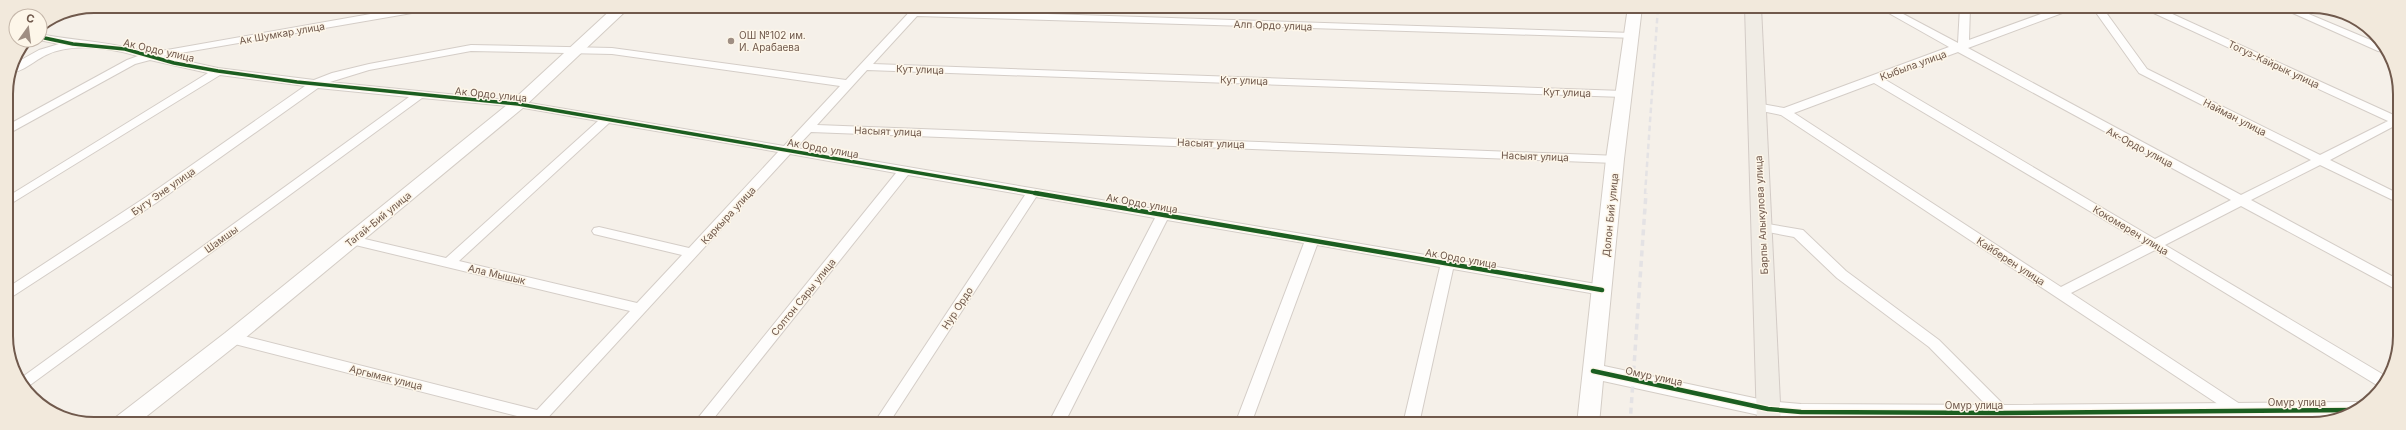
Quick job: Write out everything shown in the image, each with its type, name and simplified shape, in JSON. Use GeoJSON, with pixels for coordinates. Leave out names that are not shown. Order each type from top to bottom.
{"type":"FeatureCollection","features":[{"type":"Feature","properties":{"kind":"main road","name":"Барпы Алыкулова улица"},"geometry":{"type":"LineString","coordinates":[[1753,13],[1768,417]]}},
{"type":"Feature","properties":{"kind":"street","name":"Ак Шумкар улица"},"geometry":{"type":"LineString","coordinates":[[153,55],[394,13]]}},
{"type":"Feature","properties":{"kind":"street","name":"Тагай-Бий улица"},"geometry":{"type":"LineString","coordinates":[[132,417],[232,338],[518,104],[616,13]]}},
{"type":"Feature","properties":{"kind":"street","name":"Каркыра улица"},"geometry":{"type":"LineString","coordinates":[[540,417],[642,309],[914,13]]}},
{"type":"Feature","properties":{"kind":"street","name":"Алп Ордо улица"},"geometry":{"type":"LineString","coordinates":[[1000,13],[1632,36]]}},
{"type":"Feature","properties":{"kind":"street","name":"Долон Бий улица"},"geometry":{"type":"LineString","coordinates":[[1589,417],[1615,159],[1632,36],[1634,13]]}},
{"type":"Feature","properties":{"kind":"street","name":"Ак-Ордо улица"},"geometry":{"type":"LineString","coordinates":[[1895,13],[1960,47],[2238,200],[2393,283]]}},
{"type":"Feature","properties":{"kind":"street"},"geometry":{"type":"LineString","coordinates":[[1960,47],[1964,13]]}},
{"type":"Feature","properties":{"kind":"street","name":"Кыбыла улица"},"geometry":{"type":"LineString","coordinates":[[1756,107],[1785,112],[2053,13]]}},
{"type":"Feature","properties":{"kind":"street","name":"Найман улица"},"geometry":{"type":"LineString","coordinates":[[2101,13],[2143,71],[2393,196]]}},
{"type":"Feature","properties":{"kind":"street","name":"Тогуз-Кайрык улица"},"geometry":{"type":"LineString","coordinates":[[2162,13],[2393,118]]}},
{"type":"Feature","properties":{"kind":"street"},"geometry":{"type":"LineString","coordinates":[[2298,13],[2378,47]]}},
{"type":"Feature","properties":{"kind":"street","name":"Ак Ордо улица"},"geometry":{"type":"LineString","coordinates":[[48,39],[73,44],[125,49],[153,55],[174,63],[218,71],[419,95],[518,104],[1602,290]]}},
{"type":"Feature","properties":{"kind":"street"},"geometry":{"type":"LineString","coordinates":[[18,66],[43,52],[73,44]]}},
{"type":"Feature","properties":{"kind":"street","name":"Бугу Эне улица"},"geometry":{"type":"LineString","coordinates":[[13,291],[151,200],[317,83],[336,75],[369,66],[472,48],[577,49]]}},
{"type":"Feature","properties":{"kind":"street"},"geometry":{"type":"LineString","coordinates":[[577,49],[620,52],[849,84]]}},
{"type":"Feature","properties":{"kind":"street"},"geometry":{"type":"LineString","coordinates":[[13,127],[111,71],[131,62],[153,55]]}},
{"type":"Feature","properties":{"kind":"street","name":"Кут улица"},"geometry":{"type":"LineString","coordinates":[[864,66],[1623,94]]}},
{"type":"Feature","properties":{"kind":"street"},"geometry":{"type":"LineString","coordinates":[[13,198],[218,71]]}},
{"type":"Feature","properties":{"kind":"street","name":"Кокомерен улица"},"geometry":{"type":"LineString","coordinates":[[1875,79],[2156,245],[2380,380]]}},
{"type":"Feature","properties":{"kind":"street","name":"Шамшы"},"geometry":{"type":"LineString","coordinates":[[27,381],[419,95]]}},
{"type":"Feature","properties":{"kind":"street","name":"Кайберен улица"},"geometry":{"type":"LineString","coordinates":[[1785,112],[2238,410]]}},
{"type":"Feature","properties":{"kind":"street"},"geometry":{"type":"LineString","coordinates":[[449,263],[608,119]]}},
{"type":"Feature","properties":{"kind":"street"},"geometry":{"type":"LineString","coordinates":[[2060,293],[2156,245],[2238,200],[2393,122]]}},
{"type":"Feature","properties":{"kind":"street","name":"Насыят улица"},"geometry":{"type":"LineString","coordinates":[[808,128],[1615,159]]}},
{"type":"Feature","properties":{"kind":"street","name":"Солтон Сары улица"},"geometry":{"type":"LineString","coordinates":[[707,417],[905,170]]}},
{"type":"Feature","properties":{"kind":"street","name":"Нур Ордо"},"geometry":{"type":"LineString","coordinates":[[886,417],[1033,192]]}},
{"type":"Feature","properties":{"kind":"street"},"geometry":{"type":"LineString","coordinates":[[1060,417],[1163,215]]}},
{"type":"Feature","properties":{"kind":"street"},"geometry":{"type":"LineString","coordinates":[[1762,227],[1798,233],[1811,250],[1831,267],[1923,334],[1970,376],[2003,413]]}},
{"type":"Feature","properties":{"kind":"street"},"geometry":{"type":"LineString","coordinates":[[599,231],[693,253]]}},
{"type":"Feature","properties":{"kind":"street","name":"Ала Мышык"},"geometry":{"type":"LineString","coordinates":[[352,240],[642,309]]}},
{"type":"Feature","properties":{"kind":"street"},"geometry":{"type":"LineString","coordinates":[[1246,417],[1312,240]]}},
{"type":"Feature","properties":{"kind":"street"},"geometry":{"type":"LineString","coordinates":[[1413,417],[1447,264]]}},
{"type":"Feature","properties":{"kind":"street","name":"Аргымак улица"},"geometry":{"type":"LineString","coordinates":[[232,338],[526,417]]}},
{"type":"Feature","properties":{"kind":"street","name":"Омур улица"},"geometry":{"type":"LineString","coordinates":[[1593,371],[1768,417],[2238,410],[2345,410]]}},
{"type":"Feature","properties":{"kind":"railway"},"geometry":{"type":"LineString","coordinates":[[1645,194],[1658,13]]}},
{"type":"Feature","properties":{"kind":"railway"},"geometry":{"type":"LineString","coordinates":[[1630,417],[1646,193]]}},
{"type":"Feature","properties":{"kind":"cycle path"},"geometry":{"type":"LineString","coordinates":[[48,39],[73,44],[125,49],[174,63],[297,82],[518,104],[1602,290]]}},
{"type":"Feature","properties":{"kind":"cycle path"},"geometry":{"type":"LineString","coordinates":[[1593,371],[1768,409],[1801,412],[2003,413],[2345,410]]}},
{"type":"Feature","properties":{"kind":"place","name":"ОШ №102 им. И. Арабаева"},"geometry":{"type":"Point","coordinates":[731,41]}}]}
